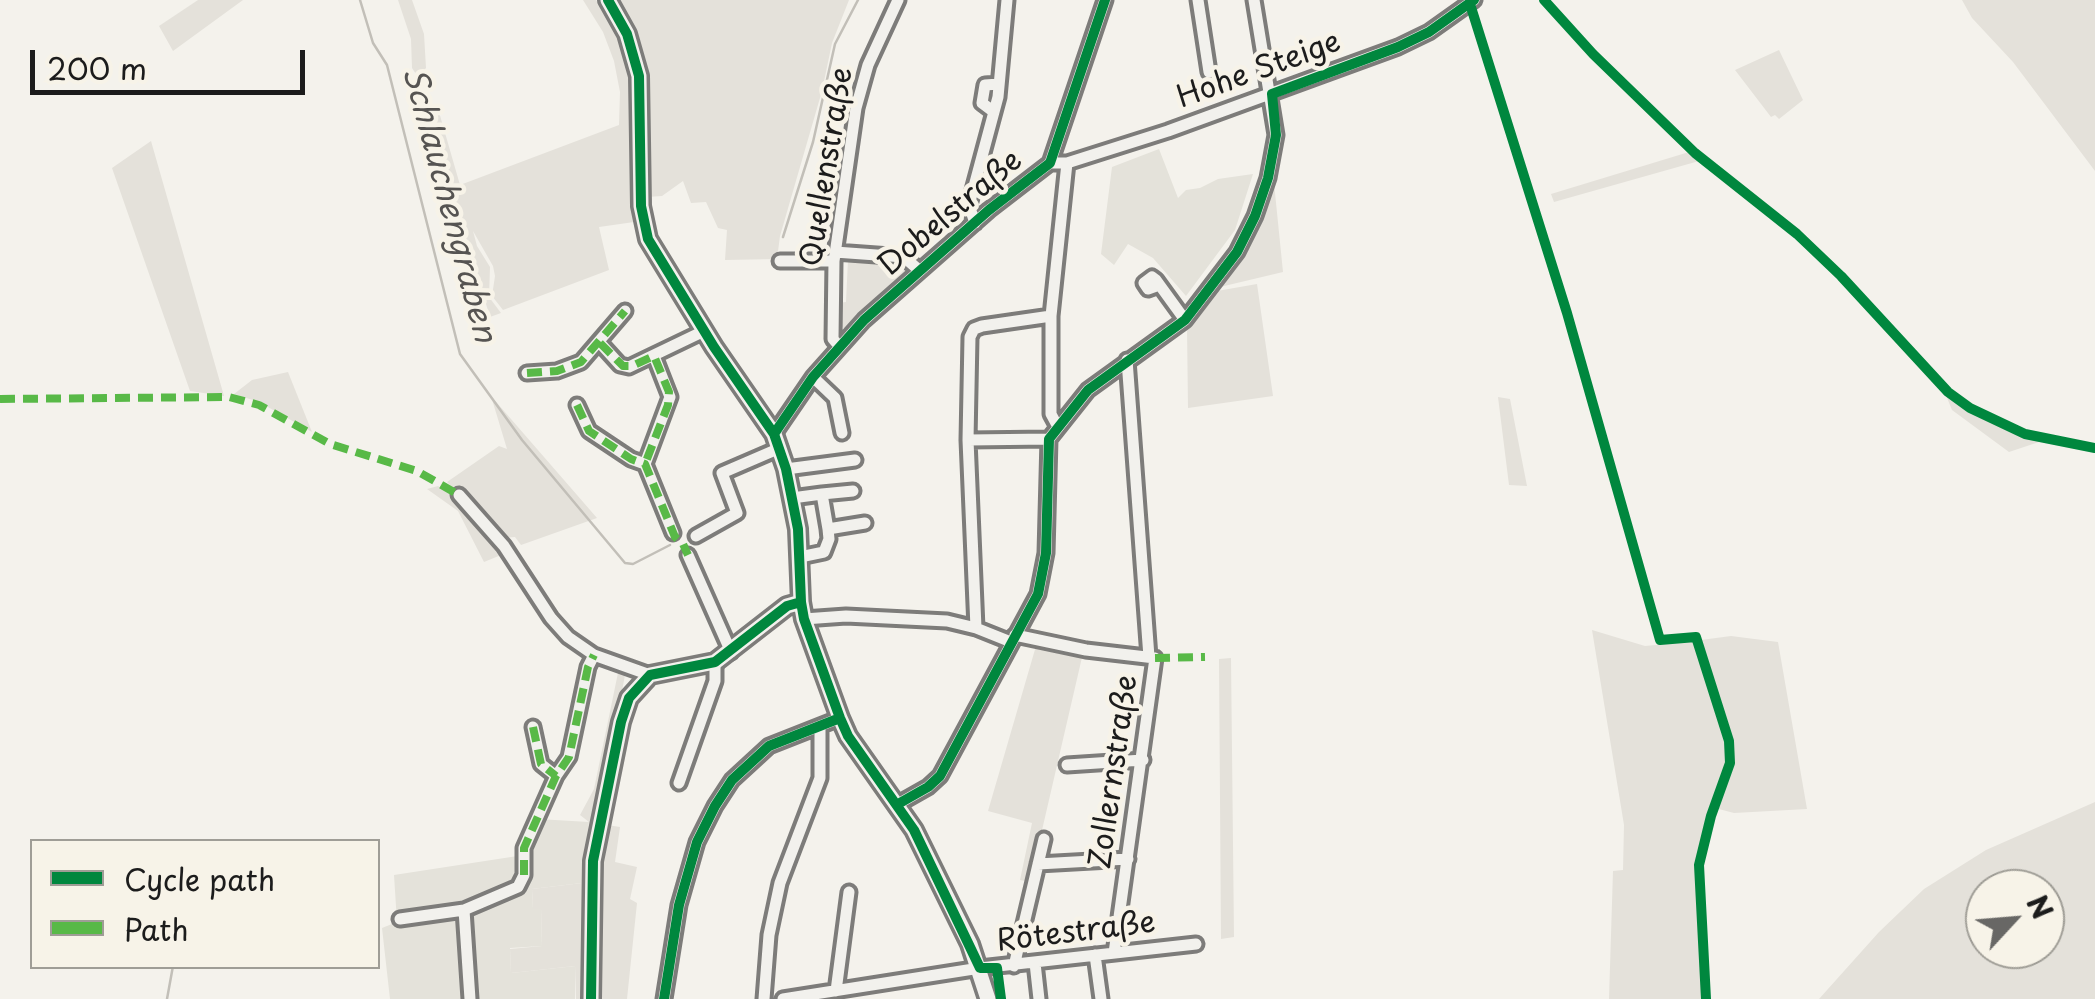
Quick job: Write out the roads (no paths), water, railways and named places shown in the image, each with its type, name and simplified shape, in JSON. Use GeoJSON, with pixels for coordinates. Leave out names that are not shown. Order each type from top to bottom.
{"type":"FeatureCollection","features":[{"type":"Feature","properties":{"kind":"street"},"geometry":{"type":"LineString","coordinates":[[608,0],[632,49],[640,88],[641,206],[646,231],[654,251],[777,441],[792,498],[800,557],[800,602],[840,718],[848,736],[898,804],[944,890],[980,968],[988,999]]}},
{"type":"Feature","properties":{"kind":"street","name":"Quellenstraße"},"geometry":{"type":"LineString","coordinates":[[838,346],[833,339],[834,256],[856,108],[868,65],[898,0]]}},
{"type":"Feature","properties":{"kind":"street"},"geometry":{"type":"LineString","coordinates":[[975,223],[969,205],[994,112],[982,103],[985,84],[1000,84],[1007,0]]}},
{"type":"Feature","properties":{"kind":"street","name":"Dobelstraße"},"geometry":{"type":"LineString","coordinates":[[777,441],[838,346],[975,223],[1050,162],[1105,0]]}},
{"type":"Feature","properties":{"kind":"street"},"geometry":{"type":"LineString","coordinates":[[1198,0],[1209,72]]}},
{"type":"Feature","properties":{"kind":"street"},"geometry":{"type":"LineString","coordinates":[[898,804],[928,788],[940,776],[1038,594],[1044,573],[1049,439],[1088,390],[1185,320],[1237,252],[1255,216],[1268,178],[1276,135],[1254,0]]}},
{"type":"Feature","properties":{"kind":"street","name":"Hohe Steige"},"geometry":{"type":"LineString","coordinates":[[1050,162],[1067,163],[1272,94],[1430,32],[1474,0]]}},
{"type":"Feature","properties":{"kind":"street"},"geometry":{"type":"LineString","coordinates":[[1058,427],[1051,414],[1052,316],[1067,163]]}},
{"type":"Feature","properties":{"kind":"street"},"geometry":{"type":"LineString","coordinates":[[780,261],[834,256],[904,257],[920,271]]}},
{"type":"Feature","properties":{"kind":"street"},"geometry":{"type":"LineString","coordinates":[[1159,285],[1185,320]]}},
{"type":"Feature","properties":{"kind":"street"},"geometry":{"type":"LineString","coordinates":[[527,372],[569,368],[581,362],[625,311]]}},
{"type":"Feature","properties":{"kind":"street"},"geometry":{"type":"LineString","coordinates":[[976,628],[968,440],[970,337],[974,329],[1052,316]]}},
{"type":"Feature","properties":{"kind":"street"},"geometry":{"type":"LineString","coordinates":[[600,343],[623,366],[632,366],[704,331]]}},
{"type":"Feature","properties":{"kind":"street"},"geometry":{"type":"LineString","coordinates":[[654,356],[670,397],[645,464],[673,533]]}},
{"type":"Feature","properties":{"kind":"street","name":"Zollernstraße"},"geometry":{"type":"LineString","coordinates":[[1114,953],[1143,760],[1152,657],[1128,360]]}},
{"type":"Feature","properties":{"kind":"street"},"geometry":{"type":"LineString","coordinates":[[814,378],[835,398],[842,433]]}},
{"type":"Feature","properties":{"kind":"street"},"geometry":{"type":"LineString","coordinates":[[577,405],[589,432],[645,464]]}},
{"type":"Feature","properties":{"kind":"street"},"geometry":{"type":"LineString","coordinates":[[968,440],[1049,439]]}},
{"type":"Feature","properties":{"kind":"street"},"geometry":{"type":"LineString","coordinates":[[696,536],[737,513],[722,473],[777,441]]}},
{"type":"Feature","properties":{"kind":"street"},"geometry":{"type":"LineString","coordinates":[[786,469],[855,460]]}},
{"type":"Feature","properties":{"kind":"street"},"geometry":{"type":"LineString","coordinates":[[792,498],[853,491]]}},
{"type":"Feature","properties":{"kind":"street"},"geometry":{"type":"LineString","coordinates":[[800,557],[824,552],[829,539],[822,494]]}},
{"type":"Feature","properties":{"kind":"street"},"geometry":{"type":"LineString","coordinates":[[459,495],[504,546],[568,637],[594,655],[650,675],[715,662],[787,606],[800,602]]}},
{"type":"Feature","properties":{"kind":"street"},"geometry":{"type":"LineString","coordinates":[[828,529],[865,523]]}},
{"type":"Feature","properties":{"kind":"street"},"geometry":{"type":"LineString","coordinates":[[688,555],[731,652]]}},
{"type":"Feature","properties":{"kind":"street"},"geometry":{"type":"LineString","coordinates":[[804,619],[928,619],[1013,639],[1152,657]]}},
{"type":"Feature","properties":{"kind":"street"},"geometry":{"type":"LineString","coordinates":[[400,919],[464,910],[518,887],[524,875],[524,848],[556,776],[569,758],[594,655]]}},
{"type":"Feature","properties":{"kind":"street"},"geometry":{"type":"LineString","coordinates":[[679,783],[716,681],[715,662]]}},
{"type":"Feature","properties":{"kind":"street"},"geometry":{"type":"LineString","coordinates":[[591,999],[593,861],[621,722],[629,698],[650,675]]}},
{"type":"Feature","properties":{"kind":"street"},"geometry":{"type":"LineString","coordinates":[[664,999],[679,905],[698,842],[715,806],[732,780],[768,746],[840,718]]}},
{"type":"Feature","properties":{"kind":"street"},"geometry":{"type":"LineString","coordinates":[[764,999],[769,934],[780,884],[820,778],[820,726]]}},
{"type":"Feature","properties":{"kind":"street"},"geometry":{"type":"LineString","coordinates":[[533,727],[541,764],[556,776]]}},
{"type":"Feature","properties":{"kind":"street"},"geometry":{"type":"LineString","coordinates":[[1067,764],[1143,760]]}},
{"type":"Feature","properties":{"kind":"street"},"geometry":{"type":"LineString","coordinates":[[1014,966],[1044,839]]}},
{"type":"Feature","properties":{"kind":"street"},"geometry":{"type":"LineString","coordinates":[[1038,864],[1128,859]]}},
{"type":"Feature","properties":{"kind":"street"},"geometry":{"type":"LineString","coordinates":[[836,991],[848,892]]}},
{"type":"Feature","properties":{"kind":"street"},"geometry":{"type":"LineString","coordinates":[[464,910],[470,999]]}},
{"type":"Feature","properties":{"kind":"street","name":"Rötestraße"},"geometry":{"type":"LineString","coordinates":[[783,999],[980,968],[1196,944]]}},
{"type":"Feature","properties":{"kind":"street"},"geometry":{"type":"LineString","coordinates":[[1096,955],[1101,999]]}},
{"type":"Feature","properties":{"kind":"street"},"geometry":{"type":"LineString","coordinates":[[1034,963],[1039,999]]}},
{"type":"Feature","properties":{"kind":"waterway","name":"Schlauchengraben"},"geometry":{"type":"LineString","coordinates":[[360,0],[373,43],[387,65],[460,354],[522,440],[625,563],[633,564],[670,545]]}},
{"type":"Feature","properties":{"kind":"waterway"},"geometry":{"type":"LineString","coordinates":[[783,237],[813,142],[835,44],[858,0]]}},
{"type":"Feature","properties":{"kind":"waterway"},"geometry":{"type":"LineString","coordinates":[[167,999],[172,969]]}}]}
